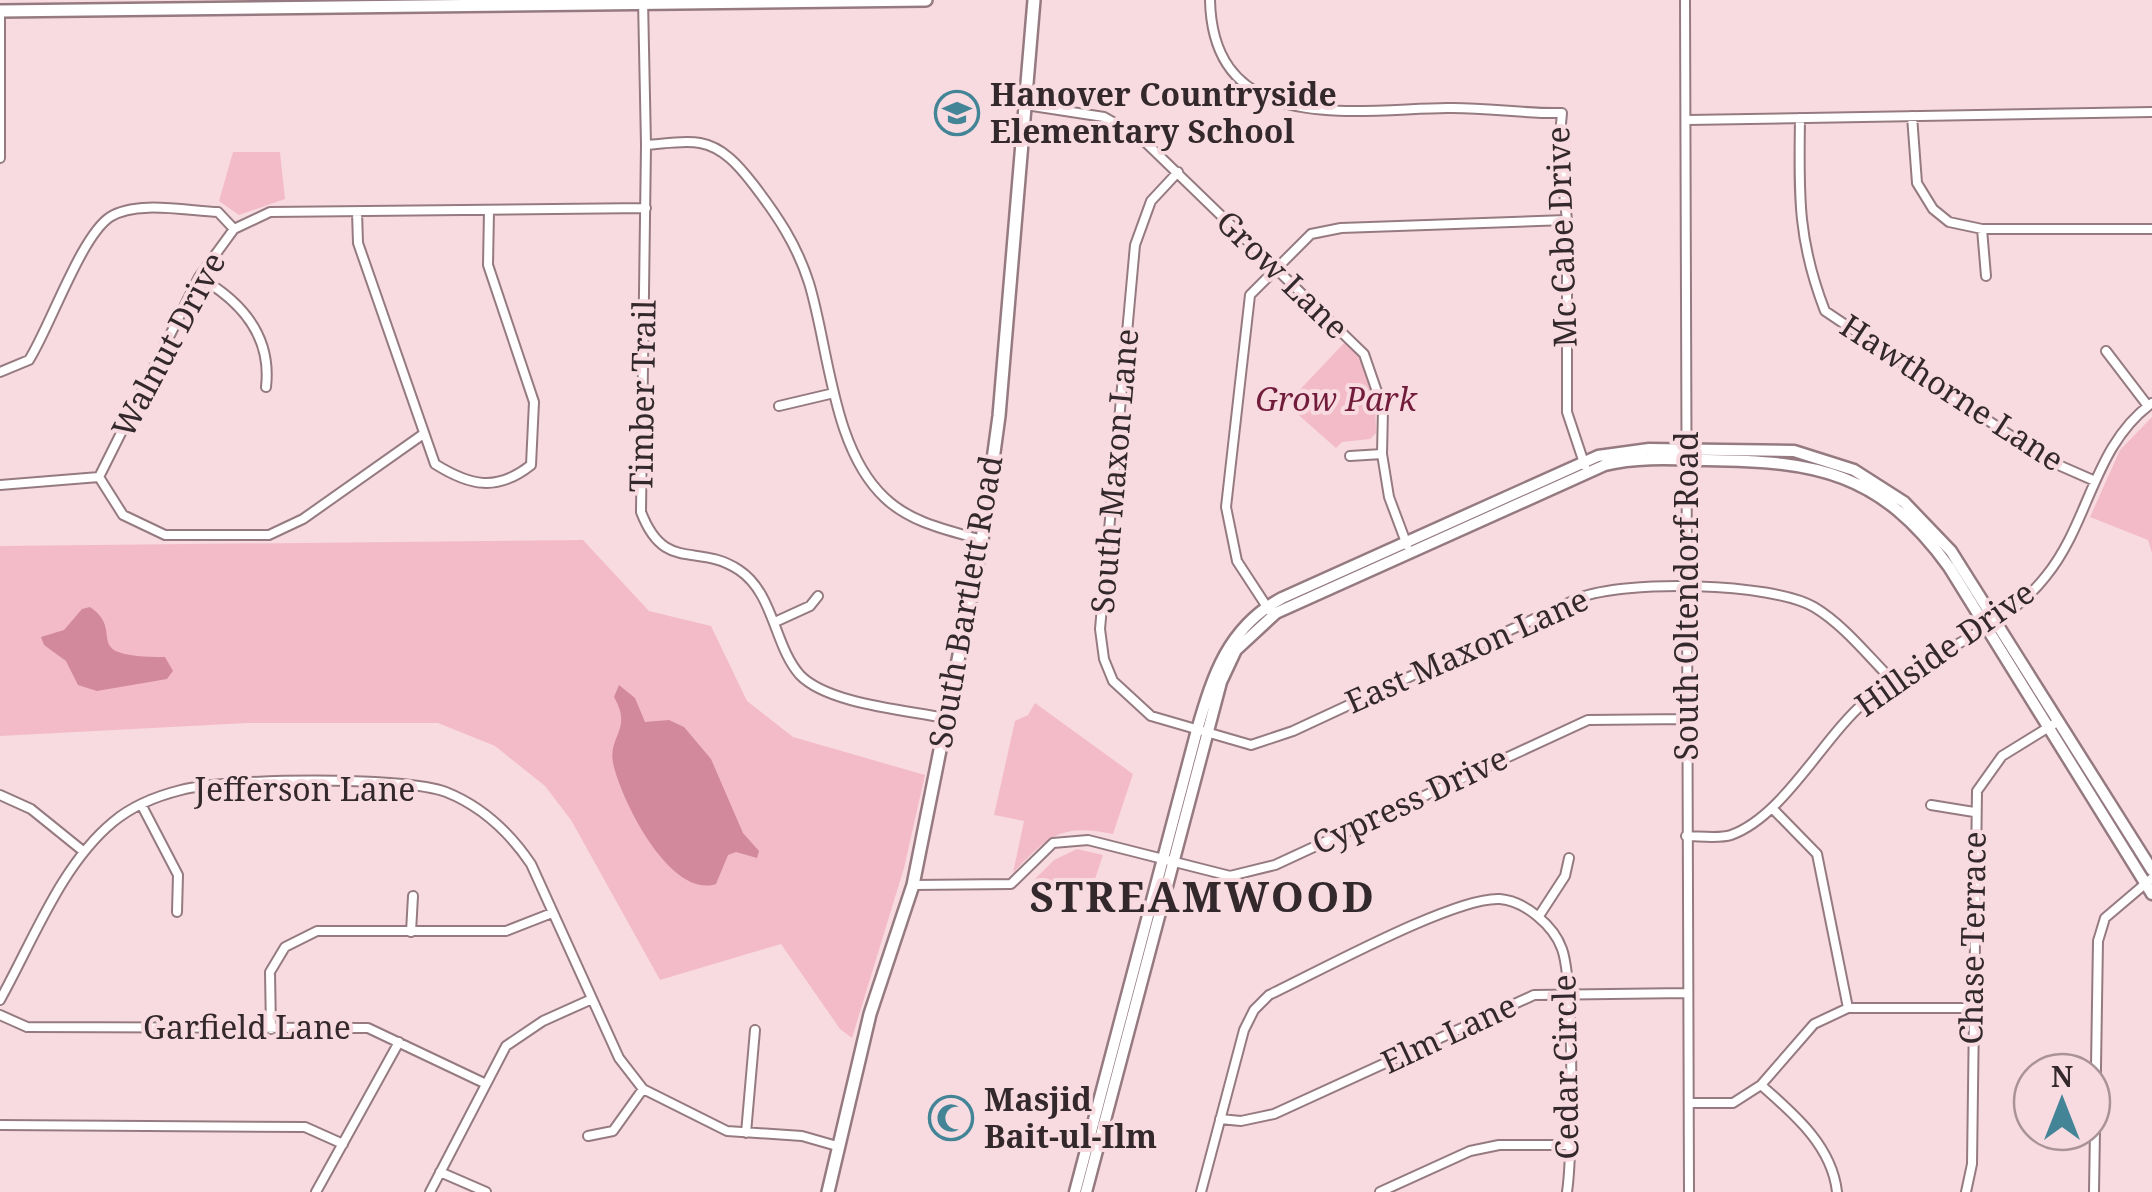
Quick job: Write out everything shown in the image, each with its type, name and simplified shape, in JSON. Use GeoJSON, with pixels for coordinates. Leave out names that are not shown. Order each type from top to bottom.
{"type":"FeatureCollection","features":[{"type":"Feature","properties":{"kind":"main road"},"geometry":{"type":"LineString","coordinates":[[0,12],[268,4],[926,0]]}},
{"type":"Feature","properties":{"kind":"main road","name":"South Bartlett Road"},"geometry":{"type":"LineString","coordinates":[[828,1192],[870,1014],[913,885],[982,540],[999,416],[1034,0]]}},
{"type":"Feature","properties":{"kind":"street","name":"Mc Cabe Drive"},"geometry":{"type":"LineString","coordinates":[[1210,0],[1214,35],[1226,62],[1244,84],[1272,102],[1313,110],[1484,108],[1562,113],[1560,146],[1567,220],[1567,412],[1586,466]]}},
{"type":"Feature","properties":{"kind":"street","name":"South Oltendorf Road"},"geometry":{"type":"LineString","coordinates":[[1685,0],[1689,1192]]}},
{"type":"Feature","properties":{"kind":"street","name":"Timber Trail"},"geometry":{"type":"LineString","coordinates":[[643,2],[646,208],[642,512],[651,537],[669,551],[724,562],[742,572],[775,622],[798,672],[816,688],[945,718]]}},
{"type":"Feature","properties":{"kind":"street"},"geometry":{"type":"LineString","coordinates":[[0,12],[0,158]]}},
{"type":"Feature","properties":{"kind":"street","name":"Grow Lane"},"geometry":{"type":"LineString","coordinates":[[1026,106],[1082,111],[1120,124],[1178,172],[1364,354],[1383,409],[1382,454],[1389,497],[1407,546]]}},
{"type":"Feature","properties":{"kind":"street"},"geometry":{"type":"LineString","coordinates":[[1688,120],[2152,112]]}},
{"type":"Feature","properties":{"kind":"street"},"geometry":{"type":"LineString","coordinates":[[1912,116],[1914,172],[1922,194],[1949,222],[1982,229],[2152,229]]}},
{"type":"Feature","properties":{"kind":"street","name":"Hawthorne Lane"},"geometry":{"type":"LineString","coordinates":[[1800,118],[1799,224],[1809,271],[1825,311],[2047,460],[2095,481]]}},
{"type":"Feature","properties":{"kind":"street"},"geometry":{"type":"LineString","coordinates":[[646,145],[699,142],[724,152],[784,224],[808,282],[834,392],[856,454],[884,497],[924,523],[982,540]]}},
{"type":"Feature","properties":{"kind":"street","name":"South Maxon Lane"},"geometry":{"type":"LineString","coordinates":[[1178,172],[1150,202],[1135,245],[1100,640],[1107,668],[1125,696],[1152,716],[1202,731]]}},
{"type":"Feature","properties":{"kind":"street","name":"Walnut Drive"},"geometry":{"type":"LineString","coordinates":[[0,485],[98,477],[200,277],[234,229],[270,212],[646,208]]}},
{"type":"Feature","properties":{"kind":"street"},"geometry":{"type":"LineString","coordinates":[[0,372],[29,360],[92,237],[110,216],[135,210],[218,212],[234,229]]}},
{"type":"Feature","properties":{"kind":"street"},"geometry":{"type":"LineString","coordinates":[[357,212],[358,243],[422,435],[436,464],[463,482],[510,482],[531,465],[534,402],[488,265],[489,210]]}},
{"type":"Feature","properties":{"kind":"street"},"geometry":{"type":"LineString","coordinates":[[1270,611],[1237,562],[1226,507],[1250,295],[1273,267],[1312,234],[1341,228],[1567,220]]}},
{"type":"Feature","properties":{"kind":"street"},"geometry":{"type":"LineString","coordinates":[[1982,229],[1986,276]]}},
{"type":"Feature","properties":{"kind":"street"},"geometry":{"type":"LineString","coordinates":[[200,277],[233,296],[250,318],[268,370],[266,387]]}},
{"type":"Feature","properties":{"kind":"street"},"geometry":{"type":"LineString","coordinates":[[2106,350],[2150,404]]}},
{"type":"Feature","properties":{"kind":"street"},"geometry":{"type":"LineString","coordinates":[[779,406],[834,392]]}},
{"type":"Feature","properties":{"kind":"street","name":"Hillside Drive"},"geometry":{"type":"LineString","coordinates":[[1686,836],[1731,835],[1772,808],[1840,725],[1893,680],[2029,596],[2058,561],[2109,450],[2150,404]]}},
{"type":"Feature","properties":{"kind":"street"},"geometry":{"type":"LineString","coordinates":[[98,477],[123,515],[165,535],[268,535],[302,519],[422,435]]}},
{"type":"Feature","properties":{"kind":"street"},"geometry":{"type":"LineString","coordinates":[[1075,1192],[1222,655],[1270,611],[1586,466],[1636,450],[1789,461],[1861,486],[1899,512],[1930,542],[2152,870]]}},
{"type":"Feature","properties":{"kind":"street"},"geometry":{"type":"LineString","coordinates":[[1687,454],[1794,451],[1866,477],[1904,502],[1938,534],[1995,620],[2052,725],[2149,881],[2152,894]]}},
{"type":"Feature","properties":{"kind":"street"},"geometry":{"type":"LineString","coordinates":[[1350,456],[1382,454]]}},
{"type":"Feature","properties":{"kind":"street","name":"East Maxon Lane"},"geometry":{"type":"LineString","coordinates":[[1202,731],[1251,745],[1293,731],[1596,591],[1754,589],[1792,596],[1821,612],[1893,680]]}},
{"type":"Feature","properties":{"kind":"street"},"geometry":{"type":"LineString","coordinates":[[775,622],[810,606],[818,596]]}},
{"type":"Feature","properties":{"kind":"street","name":"Cypress Drive"},"geometry":{"type":"LineString","coordinates":[[913,885],[1011,884],[1053,842],[1088,840],[1230,876],[1276,865],[1588,720],[1686,720]]}},
{"type":"Feature","properties":{"kind":"street","name":"Chase Terrace"},"geometry":{"type":"LineString","coordinates":[[1966,1192],[1972,1164],[1977,790],[2002,756],[2052,725]]}},
{"type":"Feature","properties":{"kind":"street","name":"Jefferson Lane"},"geometry":{"type":"LineString","coordinates":[[0,1000],[83,851],[114,820],[141,804],[182,789],[217,784],[398,782],[445,792],[481,812],[514,839],[619,1058],[643,1089],[702,1122],[746,1133],[802,1136],[837,1146]]}},
{"type":"Feature","properties":{"kind":"street"},"geometry":{"type":"LineString","coordinates":[[0,795],[31,808],[83,851]]}},
{"type":"Feature","properties":{"kind":"street"},"geometry":{"type":"LineString","coordinates":[[141,804],[178,875],[177,912]]}},
{"type":"Feature","properties":{"kind":"street"},"geometry":{"type":"LineString","coordinates":[[1931,804],[1974,812]]}},
{"type":"Feature","properties":{"kind":"street"},"geometry":{"type":"LineString","coordinates":[[1772,808],[1817,854],[1848,1008]]}},
{"type":"Feature","properties":{"kind":"street"},"geometry":{"type":"LineString","coordinates":[[1201,1192],[1244,1030],[1254,1010],[1269,995],[1464,903],[1502,899],[1540,916],[1565,876],[1569,858]]}},
{"type":"Feature","properties":{"kind":"street"},"geometry":{"type":"LineString","coordinates":[[1086,1192],[1168,860]]}},
{"type":"Feature","properties":{"kind":"street"},"geometry":{"type":"LineString","coordinates":[[2094,1192],[2098,941],[2105,918],[2149,881]]}},
{"type":"Feature","properties":{"kind":"street"},"geometry":{"type":"LineString","coordinates":[[412,932],[413,896]]}},
{"type":"Feature","properties":{"kind":"street"},"geometry":{"type":"LineString","coordinates":[[271,1029],[270,972],[286,946],[317,931],[506,931],[552,913]]}},
{"type":"Feature","properties":{"kind":"street","name":"Cedar Circle"},"geometry":{"type":"LineString","coordinates":[[1540,916],[1562,948],[1569,992],[1568,1192]]}},
{"type":"Feature","properties":{"kind":"street","name":"Elm Lane"},"geometry":{"type":"LineString","coordinates":[[1220,1120],[1242,1121],[1274,1114],[1534,995],[1687,993]]}},
{"type":"Feature","properties":{"kind":"street"},"geometry":{"type":"LineString","coordinates":[[430,1192],[506,1046],[520,1034],[592,999]]}},
{"type":"Feature","properties":{"kind":"street"},"geometry":{"type":"LineString","coordinates":[[1689,1103],[1733,1103],[1761,1085],[1814,1024],[1848,1008],[1972,1008]]}},
{"type":"Feature","properties":{"kind":"street","name":"Garfield Lane"},"geometry":{"type":"LineString","coordinates":[[0,1015],[27,1027],[368,1028],[484,1083]]}},
{"type":"Feature","properties":{"kind":"street"},"geometry":{"type":"LineString","coordinates":[[746,1133],[755,1030]]}},
{"type":"Feature","properties":{"kind":"street"},"geometry":{"type":"LineString","coordinates":[[316,1192],[398,1042]]}},
{"type":"Feature","properties":{"kind":"street"},"geometry":{"type":"LineString","coordinates":[[1761,1085],[1805,1124],[1835,1174],[1837,1192]]}},
{"type":"Feature","properties":{"kind":"street"},"geometry":{"type":"LineString","coordinates":[[588,1136],[612,1131],[643,1089]]}},
{"type":"Feature","properties":{"kind":"street"},"geometry":{"type":"LineString","coordinates":[[0,1125],[305,1127],[344,1144]]}},
{"type":"Feature","properties":{"kind":"street"},"geometry":{"type":"LineString","coordinates":[[1380,1192],[1485,1147],[1568,1145]]}},
{"type":"Feature","properties":{"kind":"street"},"geometry":{"type":"LineString","coordinates":[[440,1172],[486,1192]]}},
{"type":"Feature","properties":{"kind":"green space"},"geometry":{"type":"Polygon","coordinates":[[[233,152],[280,152],[285,199],[239,215],[219,201],[233,152]]]}},
{"type":"Feature","properties":{"kind":"green space","name":"Grow Park"},"geometry":{"type":"Polygon","coordinates":[[[1345,342],[1367,372],[1376,433],[1370,439],[1342,442],[1336,448],[1294,411],[1293,397],[1345,342]]]}},
{"type":"Feature","properties":{"kind":"green space"},"geometry":{"type":"Polygon","coordinates":[[[2152,417],[2152,553],[2148,540],[2090,517],[2120,450],[2152,417]]]}},
{"type":"Feature","properties":{"kind":"green space"},"geometry":{"type":"Polygon","coordinates":[[[583,540],[649,611],[711,626],[747,701],[793,737],[925,775],[904,868],[852,1038],[840,1029],[781,944],[660,980],[571,820],[545,786],[495,746],[438,723],[248,723],[0,736],[0,546],[583,540]]]}},
{"type":"Feature","properties":{"kind":"green space"},"geometry":{"type":"Polygon","coordinates":[[[1035,703],[1133,774],[1113,834],[1080,830],[1057,835],[1013,873],[1024,821],[994,815],[1015,721],[1028,715],[1035,703]]]}},
{"type":"Feature","properties":{"kind":"green space"},"geometry":{"type":"Polygon","coordinates":[[[1077,849],[1103,855],[1091,891],[1048,883],[1035,886],[1032,882],[1054,860],[1077,849]]]}},
{"type":"Feature","properties":{"kind":"shaded area"},"geometry":{"type":"Polygon","coordinates":[[[90,607],[105,626],[112,648],[137,656],[165,657],[173,671],[167,679],[97,691],[78,685],[66,661],[44,645],[41,637],[64,630],[82,609],[90,607]]]}},
{"type":"Feature","properties":{"kind":"shaded area"},"geometry":{"type":"Polygon","coordinates":[[[619,685],[635,698],[645,722],[669,720],[684,727],[711,759],[743,833],[759,851],[757,858],[736,852],[728,855],[716,884],[699,885],[665,862],[626,800],[612,753],[621,725],[614,697],[619,685]]]}},
{"type":"Feature","properties":{"kind":"place","name":"Hanover Countryside Elementary School"},"geometry":{"type":"Point","coordinates":[957,113]}},
{"type":"Feature","properties":{"kind":"place","name":"Masjid Bait-ul-Ilm"},"geometry":{"type":"Point","coordinates":[951,1118]}},
{"type":"Feature","properties":{"kind":"district","name":"STREAMWOOD"},"geometry":{"type":"Point","coordinates":[1203,897]}}]}
